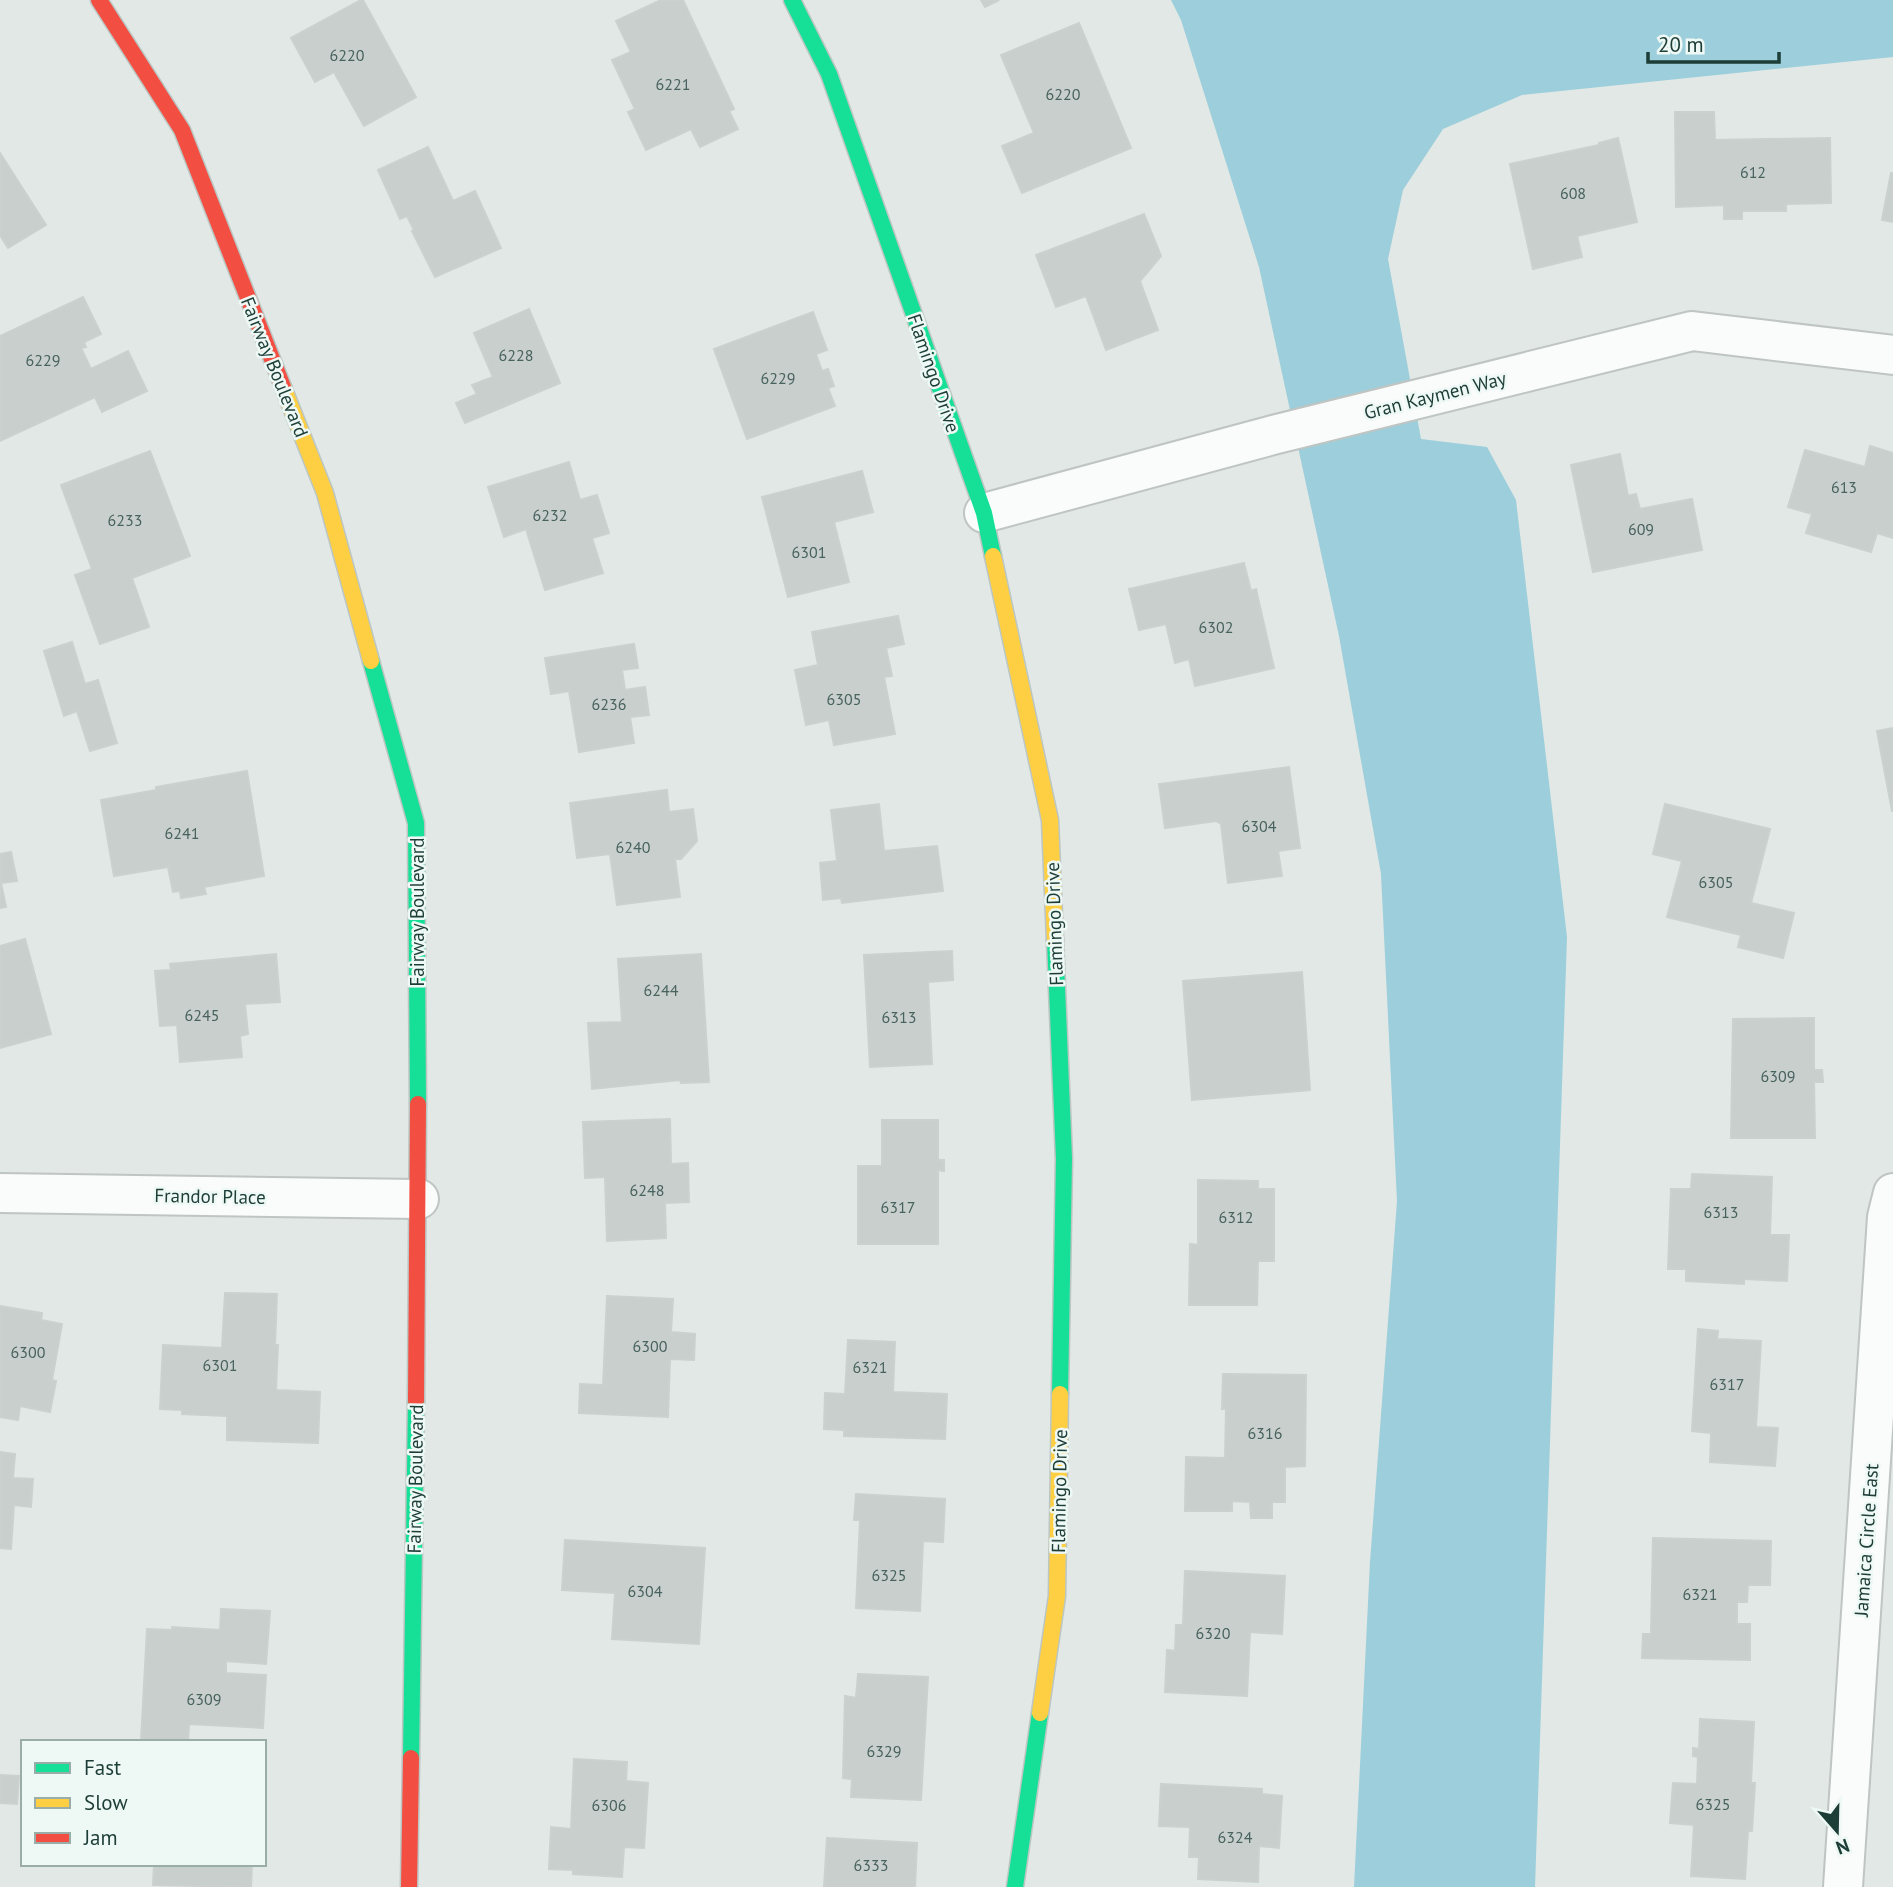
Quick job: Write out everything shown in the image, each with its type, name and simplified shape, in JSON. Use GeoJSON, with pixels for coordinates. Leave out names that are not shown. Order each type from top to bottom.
{"type":"FeatureCollection","features":[{"type":"Feature","properties":{"kind":"street","name":"Fairway Boulevard"},"geometry":{"type":"LineString","coordinates":[[99,0],[182,130],[325,493],[416,822],[419,1199],[409,1887]]}},
{"type":"Feature","properties":{"kind":"street","name":"Flamingo Drive"},"geometry":{"type":"LineString","coordinates":[[792,0],[830,74],[984,513],[1049,820],[1064,1159],[1057,1596],[1015,1887]]}},
{"type":"Feature","properties":{"kind":"street","name":"Gran Kaymen Way"},"geometry":{"type":"LineString","coordinates":[[984,513],[1273,435],[1692,331],[1893,355]]}},
{"type":"Feature","properties":{"kind":"street","name":"Frandor Place"},"geometry":{"type":"LineString","coordinates":[[0,1193],[419,1199]]}},
{"type":"Feature","properties":{"kind":"street","name":"Jamaica Circle East"},"geometry":{"type":"LineString","coordinates":[[1843,1887],[1887,1217],[1893,1193]]}},
{"type":"Feature","properties":{"kind":"water"},"geometry":{"type":"Polygon","coordinates":[[[1171,0],[1893,0],[1893,57],[1522,95],[1443,129],[1403,190],[1388,259],[1421,439],[1487,447],[1516,500],[1567,937],[1535,1887],[1354,1887],[1370,1562],[1397,1201],[1381,874],[1339,636],[1259,267],[1181,20],[1171,0]]]}},
{"type":"Feature","properties":{"kind":"building"},"geometry":{"type":"Polygon","coordinates":[[[361,0],[416,97],[364,126],[334,72],[315,82],[291,38],[361,0]]]}},
{"type":"Feature","properties":{"kind":"building"},"geometry":{"type":"Polygon","coordinates":[[[661,0],[683,0],[734,109],[729,111],[738,129],[700,147],[691,129],[646,150],[628,112],[635,109],[612,60],[631,52],[616,21],[661,0]]]}},
{"type":"Feature","properties":{"kind":"building"},"geometry":{"type":"Polygon","coordinates":[[[981,0],[999,0],[985,7],[981,0]]]}},
{"type":"Feature","properties":{"kind":"building"},"geometry":{"type":"Polygon","coordinates":[[[1079,23],[1131,148],[1022,193],[1002,146],[1034,133],[1001,55],[1079,23]]]}},
{"type":"Feature","properties":{"kind":"building"},"geometry":{"type":"Polygon","coordinates":[[[1675,112],[1714,112],[1715,140],[1830,138],[1831,203],[1786,204],[1786,211],[1742,211],[1742,219],[1724,219],[1724,205],[1676,207],[1675,112]]]}},
{"type":"Feature","properties":{"kind":"building"},"geometry":{"type":"Polygon","coordinates":[[[1618,138],[1637,222],[1577,236],[1582,257],[1533,269],[1510,164],[1599,145],[1618,138]]]}},
{"type":"Feature","properties":{"kind":"building"},"geometry":{"type":"Polygon","coordinates":[[[428,147],[453,201],[475,191],[501,248],[435,277],[407,216],[400,219],[378,170],[428,147]]]}},
{"type":"Feature","properties":{"kind":"building"},"geometry":{"type":"Polygon","coordinates":[[[0,153],[46,225],[8,248],[0,235],[0,153]]]}},
{"type":"Feature","properties":{"kind":"building"},"geometry":{"type":"Polygon","coordinates":[[[1893,173],[1893,222],[1882,220],[1893,173]]]}},
{"type":"Feature","properties":{"kind":"building"},"geometry":{"type":"Polygon","coordinates":[[[1144,214],[1161,256],[1140,281],[1158,330],[1106,350],[1086,296],[1056,307],[1036,255],[1144,214]]]}},
{"type":"Feature","properties":{"kind":"building"},"geometry":{"type":"Polygon","coordinates":[[[83,297],[101,334],[84,342],[86,347],[81,348],[91,369],[128,351],[147,391],[102,412],[95,397],[0,441],[0,336],[83,297]]]}},
{"type":"Feature","properties":{"kind":"building"},"geometry":{"type":"Polygon","coordinates":[[[529,309],[560,383],[465,423],[456,403],[477,394],[472,385],[493,377],[474,333],[529,309]]]}},
{"type":"Feature","properties":{"kind":"building"},"geometry":{"type":"Polygon","coordinates":[[[813,312],[827,350],[816,354],[822,371],[828,369],[834,386],[828,388],[835,406],[747,439],[714,349],[813,312]]]}},
{"type":"Feature","properties":{"kind":"building"},"geometry":{"type":"Polygon","coordinates":[[[1870,446],[1893,453],[1893,538],[1877,533],[1871,552],[1806,533],[1812,514],[1788,507],[1805,450],[1865,467],[1870,446]]]}},
{"type":"Feature","properties":{"kind":"building"},"geometry":{"type":"Polygon","coordinates":[[[150,451],[190,556],[132,578],[149,627],[100,644],[75,575],[92,569],[61,485],[150,451]]]}},
{"type":"Feature","properties":{"kind":"building"},"geometry":{"type":"Polygon","coordinates":[[[1620,454],[1628,496],[1636,494],[1640,509],[1692,499],[1702,550],[1593,572],[1571,465],[1620,454]]]}},
{"type":"Feature","properties":{"kind":"building"},"geometry":{"type":"Polygon","coordinates":[[[569,462],[580,500],[597,495],[609,533],[592,538],[603,573],[545,590],[526,529],[504,537],[488,487],[569,462]]]}},
{"type":"Feature","properties":{"kind":"building"},"geometry":{"type":"Polygon","coordinates":[[[862,471],[873,512],[834,522],[849,582],[788,597],[762,497],[862,471]]]}},
{"type":"Feature","properties":{"kind":"building"},"geometry":{"type":"Polygon","coordinates":[[[1244,563],[1251,591],[1256,589],[1274,668],[1195,686],[1189,659],[1175,663],[1166,624],[1139,630],[1129,589],[1244,563]]]}},
{"type":"Feature","properties":{"kind":"building"},"geometry":{"type":"Polygon","coordinates":[[[898,616],[904,644],[886,648],[892,676],[884,677],[895,734],[834,745],[829,720],[806,725],[795,670],[818,665],[812,632],[898,616]]]}},
{"type":"Feature","properties":{"kind":"building"},"geometry":{"type":"Polygon","coordinates":[[[72,642],[85,684],[98,680],[117,743],[90,751],[77,711],[64,716],[44,651],[72,642]]]}},
{"type":"Feature","properties":{"kind":"building"},"geometry":{"type":"Polygon","coordinates":[[[634,644],[638,668],[622,670],[625,690],[645,687],[649,715],[630,717],[634,743],[579,752],[569,691],[551,694],[545,658],[634,644]]]}},
{"type":"Feature","properties":{"kind":"building"},"geometry":{"type":"Polygon","coordinates":[[[1893,728],[1893,811],[1892,811],[1877,731],[1893,728]]]}},
{"type":"Feature","properties":{"kind":"building"},"geometry":{"type":"Polygon","coordinates":[[[1289,767],[1300,848],[1278,851],[1282,876],[1228,883],[1221,824],[1216,821],[1165,828],[1159,784],[1289,767]]]}},
{"type":"Feature","properties":{"kind":"building"},"geometry":{"type":"Polygon","coordinates":[[[247,771],[264,876],[204,887],[206,894],[181,898],[180,891],[173,892],[168,867],[114,876],[101,800],[247,771]]]}},
{"type":"Feature","properties":{"kind":"building"},"geometry":{"type":"Polygon","coordinates":[[[667,790],[669,812],[693,809],[697,841],[681,859],[675,859],[680,897],[617,905],[610,854],[577,858],[570,803],[667,790]]]}},
{"type":"Feature","properties":{"kind":"building"},"geometry":{"type":"Polygon","coordinates":[[[879,804],[884,851],[937,846],[943,891],[842,903],[841,898],[823,900],[820,863],[837,861],[831,810],[879,804]]]}},
{"type":"Feature","properties":{"kind":"building"},"geometry":{"type":"Polygon","coordinates":[[[1665,804],[1770,829],[1751,903],[1794,913],[1783,958],[1738,947],[1741,935],[1667,917],[1682,861],[1653,854],[1665,804]]]}},
{"type":"Feature","properties":{"kind":"building"},"geometry":{"type":"Polygon","coordinates":[[[11,852],[17,881],[1,883],[6,907],[0,908],[0,854],[11,852]]]}},
{"type":"Feature","properties":{"kind":"building"},"geometry":{"type":"Polygon","coordinates":[[[25,939],[51,1034],[0,1048],[0,946],[25,939]]]}},
{"type":"Feature","properties":{"kind":"building"},"geometry":{"type":"Polygon","coordinates":[[[952,951],[953,980],[928,982],[932,1064],[870,1067],[864,955],[952,951]]]}},
{"type":"Feature","properties":{"kind":"building"},"geometry":{"type":"Polygon","coordinates":[[[276,954],[280,1002],[245,1004],[248,1034],[240,1036],[242,1057],[180,1062],[177,1025],[160,1026],[155,971],[171,970],[170,964],[276,954]]]}},
{"type":"Feature","properties":{"kind":"building"},"geometry":{"type":"Polygon","coordinates":[[[701,954],[709,1082],[681,1083],[680,1080],[592,1089],[588,1023],[622,1022],[618,959],[701,954]]]}},
{"type":"Feature","properties":{"kind":"building"},"geometry":{"type":"Polygon","coordinates":[[[1302,972],[1310,1090],[1192,1100],[1183,981],[1302,972]]]}},
{"type":"Feature","properties":{"kind":"building"},"geometry":{"type":"Polygon","coordinates":[[[1814,1018],[1814,1070],[1822,1070],[1823,1082],[1814,1082],[1815,1138],[1731,1138],[1733,1019],[1814,1018]]]}},
{"type":"Feature","properties":{"kind":"building"},"geometry":{"type":"Polygon","coordinates":[[[670,1119],[671,1164],[688,1163],[689,1202],[665,1203],[666,1238],[607,1241],[605,1177],[585,1178],[583,1122],[670,1119]]]}},
{"type":"Feature","properties":{"kind":"building"},"geometry":{"type":"Polygon","coordinates":[[[882,1120],[938,1120],[938,1160],[944,1160],[944,1171],[938,1170],[938,1244],[858,1244],[858,1166],[882,1166],[882,1120]]]}},
{"type":"Feature","properties":{"kind":"building"},"geometry":{"type":"Polygon","coordinates":[[[1692,1174],[1772,1177],[1770,1235],[1789,1235],[1787,1281],[1744,1279],[1744,1284],[1686,1281],[1686,1269],[1668,1269],[1671,1189],[1691,1189],[1692,1174]]]}},
{"type":"Feature","properties":{"kind":"building"},"geometry":{"type":"Polygon","coordinates":[[[1198,1180],[1258,1181],[1258,1189],[1274,1189],[1274,1261],[1258,1261],[1257,1305],[1189,1305],[1190,1244],[1198,1245],[1198,1180]]]}},
{"type":"Feature","properties":{"kind":"building"},"geometry":{"type":"Polygon","coordinates":[[[225,1293],[277,1294],[276,1390],[320,1392],[318,1443],[227,1440],[227,1416],[182,1414],[182,1410],[160,1409],[163,1345],[222,1348],[225,1293]]]}},
{"type":"Feature","properties":{"kind":"building"},"geometry":{"type":"Polygon","coordinates":[[[607,1296],[673,1299],[671,1332],[695,1334],[694,1360],[670,1359],[668,1417],[579,1413],[580,1384],[603,1385],[607,1296]]]}},
{"type":"Feature","properties":{"kind":"building"},"geometry":{"type":"Polygon","coordinates":[[[0,1306],[42,1313],[41,1320],[62,1324],[52,1380],[56,1381],[50,1412],[20,1406],[18,1420],[0,1417],[0,1306]]]}},
{"type":"Feature","properties":{"kind":"building"},"geometry":{"type":"Polygon","coordinates":[[[1698,1329],[1718,1331],[1717,1339],[1761,1341],[1756,1427],[1778,1428],[1775,1466],[1710,1462],[1711,1433],[1692,1431],[1698,1329]]]}},
{"type":"Feature","properties":{"kind":"building"},"geometry":{"type":"Polygon","coordinates":[[[848,1340],[895,1342],[893,1392],[947,1394],[945,1439],[844,1436],[844,1430],[824,1429],[825,1393],[845,1394],[848,1340]]]}},
{"type":"Feature","properties":{"kind":"building"},"geometry":{"type":"Polygon","coordinates":[[[1223,1374],[1306,1375],[1305,1466],[1285,1467],[1285,1502],[1272,1502],[1272,1518],[1251,1518],[1250,1502],[1232,1501],[1232,1511],[1185,1511],[1186,1457],[1225,1458],[1226,1409],[1222,1409],[1223,1374]]]}},
{"type":"Feature","properties":{"kind":"building"},"geometry":{"type":"Polygon","coordinates":[[[0,1452],[15,1454],[13,1478],[33,1479],[31,1507],[14,1505],[11,1549],[0,1548],[0,1452]]]}},
{"type":"Feature","properties":{"kind":"building"},"geometry":{"type":"Polygon","coordinates":[[[856,1494],[945,1499],[943,1542],[923,1541],[920,1611],[856,1608],[860,1520],[854,1520],[856,1494]]]}},
{"type":"Feature","properties":{"kind":"building"},"geometry":{"type":"Polygon","coordinates":[[[1653,1538],[1771,1541],[1770,1585],[1748,1585],[1747,1602],[1737,1602],[1737,1624],[1750,1624],[1750,1660],[1642,1658],[1643,1634],[1651,1634],[1653,1538]]]}},
{"type":"Feature","properties":{"kind":"building"},"geometry":{"type":"Polygon","coordinates":[[[565,1540],[705,1548],[699,1644],[612,1639],[615,1593],[562,1590],[565,1540]]]}},
{"type":"Feature","properties":{"kind":"building"},"geometry":{"type":"Polygon","coordinates":[[[1185,1571],[1285,1576],[1282,1634],[1250,1632],[1247,1696],[1165,1692],[1167,1650],[1175,1651],[1176,1625],[1183,1625],[1185,1571]]]}},
{"type":"Feature","properties":{"kind":"building"},"geometry":{"type":"Polygon","coordinates":[[[221,1609],[270,1611],[266,1664],[226,1661],[226,1673],[266,1675],[263,1728],[189,1724],[188,1740],[141,1740],[147,1629],[172,1630],[172,1627],[220,1630],[221,1609]]]}},
{"type":"Feature","properties":{"kind":"building"},"geometry":{"type":"Polygon","coordinates":[[[858,1674],[928,1677],[921,1800],[851,1797],[852,1779],[843,1778],[845,1696],[856,1698],[858,1674]]]}},
{"type":"Feature","properties":{"kind":"building"},"geometry":{"type":"Polygon","coordinates":[[[1700,1719],[1754,1722],[1751,1783],[1755,1783],[1745,1879],[1691,1876],[1694,1825],[1670,1823],[1673,1783],[1697,1784],[1698,1757],[1693,1756],[1693,1748],[1699,1749],[1700,1719]]]}},
{"type":"Feature","properties":{"kind":"building"},"geometry":{"type":"Polygon","coordinates":[[[574,1759],[627,1762],[626,1781],[648,1783],[644,1848],[624,1847],[622,1877],[573,1874],[573,1870],[549,1869],[551,1827],[571,1829],[574,1759]]]}},
{"type":"Feature","properties":{"kind":"building"},"geometry":{"type":"Polygon","coordinates":[[[0,1775],[19,1776],[17,1804],[0,1803],[0,1775]]]}},
{"type":"Feature","properties":{"kind":"building"},"geometry":{"type":"Polygon","coordinates":[[[1161,1784],[1262,1789],[1262,1794],[1282,1796],[1279,1848],[1259,1846],[1258,1882],[1198,1879],[1199,1857],[1189,1857],[1190,1827],[1159,1826],[1161,1784]]]}},
{"type":"Feature","properties":{"kind":"building"},"geometry":{"type":"Polygon","coordinates":[[[827,1838],[917,1843],[915,1887],[824,1887],[827,1838]]]}},
{"type":"Feature","properties":{"kind":"building"},"geometry":{"type":"Polygon","coordinates":[[[154,1866],[252,1866],[251,1887],[153,1885],[154,1866]]]}},
{"type":"Feature","properties":{"kind":"traffic: fast"},"geometry":{"type":"LineString","coordinates":[[792,0],[829,74],[984,513],[993,556]]}},
{"type":"Feature","properties":{"kind":"traffic: fast"},"geometry":{"type":"LineString","coordinates":[[371,661],[416,823],[418,1104]]}},
{"type":"Feature","properties":{"kind":"traffic: fast"},"geometry":{"type":"LineString","coordinates":[[1055,940],[1064,1159],[1060,1394]]}},
{"type":"Feature","properties":{"kind":"traffic: fast"},"geometry":{"type":"LineString","coordinates":[[411,1758],[416,1401]]}},
{"type":"Feature","properties":{"kind":"traffic: fast"},"geometry":{"type":"LineString","coordinates":[[1015,1887],[1040,1713]]}},
{"type":"Feature","properties":{"kind":"traffic: slow"},"geometry":{"type":"LineString","coordinates":[[283,387],[325,493],[371,661]]}},
{"type":"Feature","properties":{"kind":"traffic: slow"},"geometry":{"type":"LineString","coordinates":[[993,556],[1050,820],[1055,940]]}},
{"type":"Feature","properties":{"kind":"traffic: slow"},"geometry":{"type":"LineString","coordinates":[[1040,1713],[1057,1596],[1060,1394]]}},
{"type":"Feature","properties":{"kind":"traffic: jam"},"geometry":{"type":"LineString","coordinates":[[99,0],[182,130],[283,387]]}},
{"type":"Feature","properties":{"kind":"traffic: jam"},"geometry":{"type":"LineString","coordinates":[[416,1401],[418,1104]]}},
{"type":"Feature","properties":{"kind":"traffic: jam"},"geometry":{"type":"LineString","coordinates":[[409,1887],[411,1758]]}}]}
